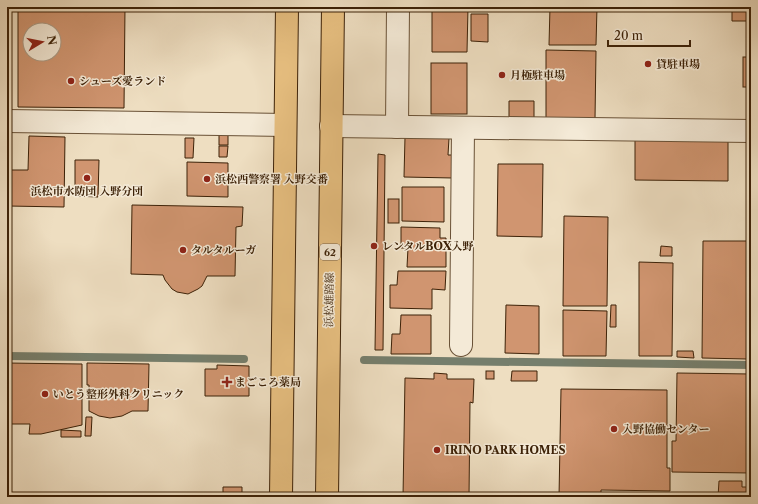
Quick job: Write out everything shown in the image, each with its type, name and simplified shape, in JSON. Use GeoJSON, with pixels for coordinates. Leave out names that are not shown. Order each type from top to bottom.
{"type":"FeatureCollection","features":[{"type":"Feature","properties":{"kind":"main road"},"geometry":{"type":"LineString","coordinates":[[281,497],[287,7]]}},
{"type":"Feature","properties":{"kind":"main road","name":"浜松雄踏線"},"geometry":{"type":"LineString","coordinates":[[327,497],[333,7]]}},
{"type":"Feature","properties":{"kind":"street"},"geometry":{"type":"LineString","coordinates":[[397,127],[398,7]]}},
{"type":"Feature","properties":{"kind":"street"},"geometry":{"type":"LineString","coordinates":[[7,121],[285,125]]}},
{"type":"Feature","properties":{"kind":"street"},"geometry":{"type":"LineString","coordinates":[[331,126],[751,131]]}},
{"type":"Feature","properties":{"kind":"street"},"geometry":{"type":"LineString","coordinates":[[461,346],[463,128]]}},
{"type":"Feature","properties":{"kind":"building","name":"シューズ愛ランド"},"geometry":{"type":"Polygon","coordinates":[[[18,7],[125,7],[124,108],[18,107],[18,7]]]}},
{"type":"Feature","properties":{"kind":"building"},"geometry":{"type":"Polygon","coordinates":[[[432,7],[468,7],[467,52],[432,52],[432,7]]]}},
{"type":"Feature","properties":{"kind":"building"},"geometry":{"type":"Polygon","coordinates":[[[471,7],[489,7],[489,9],[471,9],[471,7]]]}},
{"type":"Feature","properties":{"kind":"building"},"geometry":{"type":"Polygon","coordinates":[[[550,7],[597,7],[596,45],[549,45],[550,7]]]}},
{"type":"Feature","properties":{"kind":"building"},"geometry":{"type":"Polygon","coordinates":[[[724,7],[751,7],[751,21],[732,21],[732,10],[723,10],[724,7]]]}},
{"type":"Feature","properties":{"kind":"building"},"geometry":{"type":"Polygon","coordinates":[[[471,14],[488,14],[488,42],[471,41],[471,14]]]}},
{"type":"Feature","properties":{"kind":"building"},"geometry":{"type":"Polygon","coordinates":[[[546,50],[596,51],[595,119],[546,118],[546,50]]]}},
{"type":"Feature","properties":{"kind":"building"},"geometry":{"type":"Polygon","coordinates":[[[743,57],[751,57],[751,87],[743,87],[743,57]]]}},
{"type":"Feature","properties":{"kind":"building"},"geometry":{"type":"Polygon","coordinates":[[[431,63],[467,63],[467,114],[431,114],[431,63]]]}},
{"type":"Feature","properties":{"kind":"building"},"geometry":{"type":"Polygon","coordinates":[[[509,101],[534,101],[534,118],[509,117],[509,101]]]}},
{"type":"Feature","properties":{"kind":"building"},"geometry":{"type":"Polygon","coordinates":[[[219,134],[228,134],[228,145],[219,145],[219,134]]]}},
{"type":"Feature","properties":{"kind":"building"},"geometry":{"type":"Polygon","coordinates":[[[29,136],[65,137],[64,207],[8,206],[9,170],[28,170],[29,136]]]}},
{"type":"Feature","properties":{"kind":"building"},"geometry":{"type":"Polygon","coordinates":[[[405,137],[449,138],[448,155],[453,155],[453,178],[404,177],[405,137]]]}},
{"type":"Feature","properties":{"kind":"building"},"geometry":{"type":"Polygon","coordinates":[[[185,138],[194,138],[193,158],[185,158],[185,138]]]}},
{"type":"Feature","properties":{"kind":"building"},"geometry":{"type":"Polygon","coordinates":[[[635,140],[728,141],[728,181],[635,180],[635,140]]]}},
{"type":"Feature","properties":{"kind":"building"},"geometry":{"type":"Polygon","coordinates":[[[219,146],[228,146],[227,157],[219,157],[219,146]]]}},
{"type":"Feature","properties":{"kind":"building"},"geometry":{"type":"Polygon","coordinates":[[[378,154],[385,155],[383,350],[375,350],[378,154]]]}},
{"type":"Feature","properties":{"kind":"building","name":"浜松市水防団 入野分団"},"geometry":{"type":"Polygon","coordinates":[[[75,160],[99,160],[98,197],[75,196],[75,160]]]}},
{"type":"Feature","properties":{"kind":"building","name":"浜松西警察署 入野交番"},"geometry":{"type":"Polygon","coordinates":[[[187,162],[228,163],[228,197],[187,196],[187,162]]]}},
{"type":"Feature","properties":{"kind":"building"},"geometry":{"type":"Polygon","coordinates":[[[498,164],[543,164],[542,237],[497,236],[498,164]]]}},
{"type":"Feature","properties":{"kind":"building"},"geometry":{"type":"Polygon","coordinates":[[[402,187],[444,187],[444,222],[402,221],[402,187]]]}},
{"type":"Feature","properties":{"kind":"building"},"geometry":{"type":"Polygon","coordinates":[[[388,199],[399,199],[399,223],[388,223],[388,199]]]}},
{"type":"Feature","properties":{"kind":"building","name":"タルタルーガ"},"geometry":{"type":"Polygon","coordinates":[[[132,205],[243,207],[242,226],[236,227],[235,276],[207,276],[202,286],[188,294],[177,292],[172,289],[163,275],[131,274],[132,205]]]}},
{"type":"Feature","properties":{"kind":"building"},"geometry":{"type":"Polygon","coordinates":[[[564,216],[608,217],[607,306],[563,306],[564,216]]]}},
{"type":"Feature","properties":{"kind":"building"},"geometry":{"type":"Polygon","coordinates":[[[401,227],[440,228],[440,238],[446,238],[446,267],[407,267],[408,248],[401,248],[401,227]]]}},
{"type":"Feature","properties":{"kind":"building"},"geometry":{"type":"Polygon","coordinates":[[[703,241],[748,241],[747,359],[702,358],[703,241]]]}},
{"type":"Feature","properties":{"kind":"building"},"geometry":{"type":"Polygon","coordinates":[[[661,246],[672,247],[672,256],[660,256],[661,246]]]}},
{"type":"Feature","properties":{"kind":"building"},"geometry":{"type":"Polygon","coordinates":[[[639,262],[673,263],[672,356],[639,356],[639,262]]]}},
{"type":"Feature","properties":{"kind":"building"},"geometry":{"type":"Polygon","coordinates":[[[398,271],[446,271],[445,290],[432,289],[432,309],[390,308],[390,285],[397,285],[398,271]]]}},
{"type":"Feature","properties":{"kind":"building"},"geometry":{"type":"Polygon","coordinates":[[[506,305],[539,306],[539,354],[505,353],[506,305]]]}},
{"type":"Feature","properties":{"kind":"building"},"geometry":{"type":"Polygon","coordinates":[[[611,305],[616,305],[616,327],[610,327],[611,305]]]}},
{"type":"Feature","properties":{"kind":"building"},"geometry":{"type":"Polygon","coordinates":[[[563,310],[607,311],[606,356],[563,356],[563,310]]]}},
{"type":"Feature","properties":{"kind":"building"},"geometry":{"type":"Polygon","coordinates":[[[401,315],[431,315],[431,354],[391,354],[392,334],[400,334],[401,315]]]}},
{"type":"Feature","properties":{"kind":"building"},"geometry":{"type":"Polygon","coordinates":[[[677,351],[693,351],[694,358],[677,357],[677,351]]]}},
{"type":"Feature","properties":{"kind":"building","name":"いとう整形外科クリニック"},"geometry":{"type":"Polygon","coordinates":[[[7,363],[82,364],[82,425],[41,434],[29,434],[30,424],[7,424],[7,363]]]}},
{"type":"Feature","properties":{"kind":"building"},"geometry":{"type":"Polygon","coordinates":[[[87,363],[149,364],[148,411],[132,411],[122,416],[110,418],[99,416],[89,411],[87,363]]]}},
{"type":"Feature","properties":{"kind":"building","name":"まごころ薬局"},"geometry":{"type":"Polygon","coordinates":[[[217,365],[249,366],[249,396],[205,396],[205,369],[217,369],[217,365]]]}},
{"type":"Feature","properties":{"kind":"building"},"geometry":{"type":"Polygon","coordinates":[[[486,371],[494,371],[494,379],[486,379],[486,371]]]}},
{"type":"Feature","properties":{"kind":"building"},"geometry":{"type":"Polygon","coordinates":[[[512,371],[537,371],[537,381],[511,381],[512,371]]]}},
{"type":"Feature","properties":{"kind":"building","name":"IRINO PARK HOMES"},"geometry":{"type":"Polygon","coordinates":[[[434,373],[447,374],[447,379],[474,379],[473,403],[470,402],[469,497],[403,497],[405,378],[434,379],[434,373]]]}},
{"type":"Feature","properties":{"kind":"building"},"geometry":{"type":"Polygon","coordinates":[[[677,373],[751,374],[751,473],[672,472],[672,441],[676,441],[677,373]]]}},
{"type":"Feature","properties":{"kind":"building","name":"入野協働センター"},"geometry":{"type":"Polygon","coordinates":[[[561,389],[667,390],[667,468],[670,468],[670,491],[601,490],[601,497],[559,497],[561,389]]]}},
{"type":"Feature","properties":{"kind":"building"},"geometry":{"type":"Polygon","coordinates":[[[86,417],[92,417],[91,436],[85,436],[86,417]]]}},
{"type":"Feature","properties":{"kind":"building"},"geometry":{"type":"Polygon","coordinates":[[[61,430],[81,431],[81,437],[61,437],[61,430]]]}},
{"type":"Feature","properties":{"kind":"building"},"geometry":{"type":"Polygon","coordinates":[[[719,481],[742,481],[742,487],[751,487],[751,497],[718,497],[719,481]]]}},
{"type":"Feature","properties":{"kind":"building"},"geometry":{"type":"Polygon","coordinates":[[[223,487],[242,487],[242,495],[223,494],[223,487]]]}},
{"type":"Feature","properties":{"kind":"building"},"geometry":{"type":"Polygon","coordinates":[[[653,493],[672,493],[672,497],[653,497],[653,493]]]}},
{"type":"Feature","properties":{"kind":"building"},"geometry":{"type":"Polygon","coordinates":[[[216,495],[247,496],[247,497],[209,497],[216,495]]]}},
{"type":"Feature","properties":{"kind":"waterway"},"geometry":{"type":"LineString","coordinates":[[7,356],[244,359]]}},
{"type":"Feature","properties":{"kind":"waterway"},"geometry":{"type":"LineString","coordinates":[[364,360],[751,365]]}},
{"type":"Feature","properties":{"kind":"place","name":"貸駐車場"},"geometry":{"type":"Point","coordinates":[648,64]}},
{"type":"Feature","properties":{"kind":"place","name":"月極駐車場"},"geometry":{"type":"Point","coordinates":[502,75]}},
{"type":"Feature","properties":{"kind":"place","name":"シューズ愛ランド"},"geometry":{"type":"Point","coordinates":[71,81]}},
{"type":"Feature","properties":{"kind":"place","name":"浜松市水防団 入野分団"},"geometry":{"type":"Point","coordinates":[87,178]}},
{"type":"Feature","properties":{"kind":"place","name":"浜松西警察署 入野交番"},"geometry":{"type":"Point","coordinates":[207,179]}},
{"type":"Feature","properties":{"kind":"place","name":"レンタルBOX入野"},"geometry":{"type":"Point","coordinates":[374,246]}},
{"type":"Feature","properties":{"kind":"place","name":"タルタルーガ"},"geometry":{"type":"Point","coordinates":[183,250]}},
{"type":"Feature","properties":{"kind":"place","name":"まごころ薬局"},"geometry":{"type":"Point","coordinates":[227,382]}},
{"type":"Feature","properties":{"kind":"place","name":"いとう整形外科クリニック"},"geometry":{"type":"Point","coordinates":[45,394]}},
{"type":"Feature","properties":{"kind":"place","name":"入野協働センター"},"geometry":{"type":"Point","coordinates":[614,429]}},
{"type":"Feature","properties":{"kind":"place","name":"IRINO PARK HOMES"},"geometry":{"type":"Point","coordinates":[437,450]}}]}
